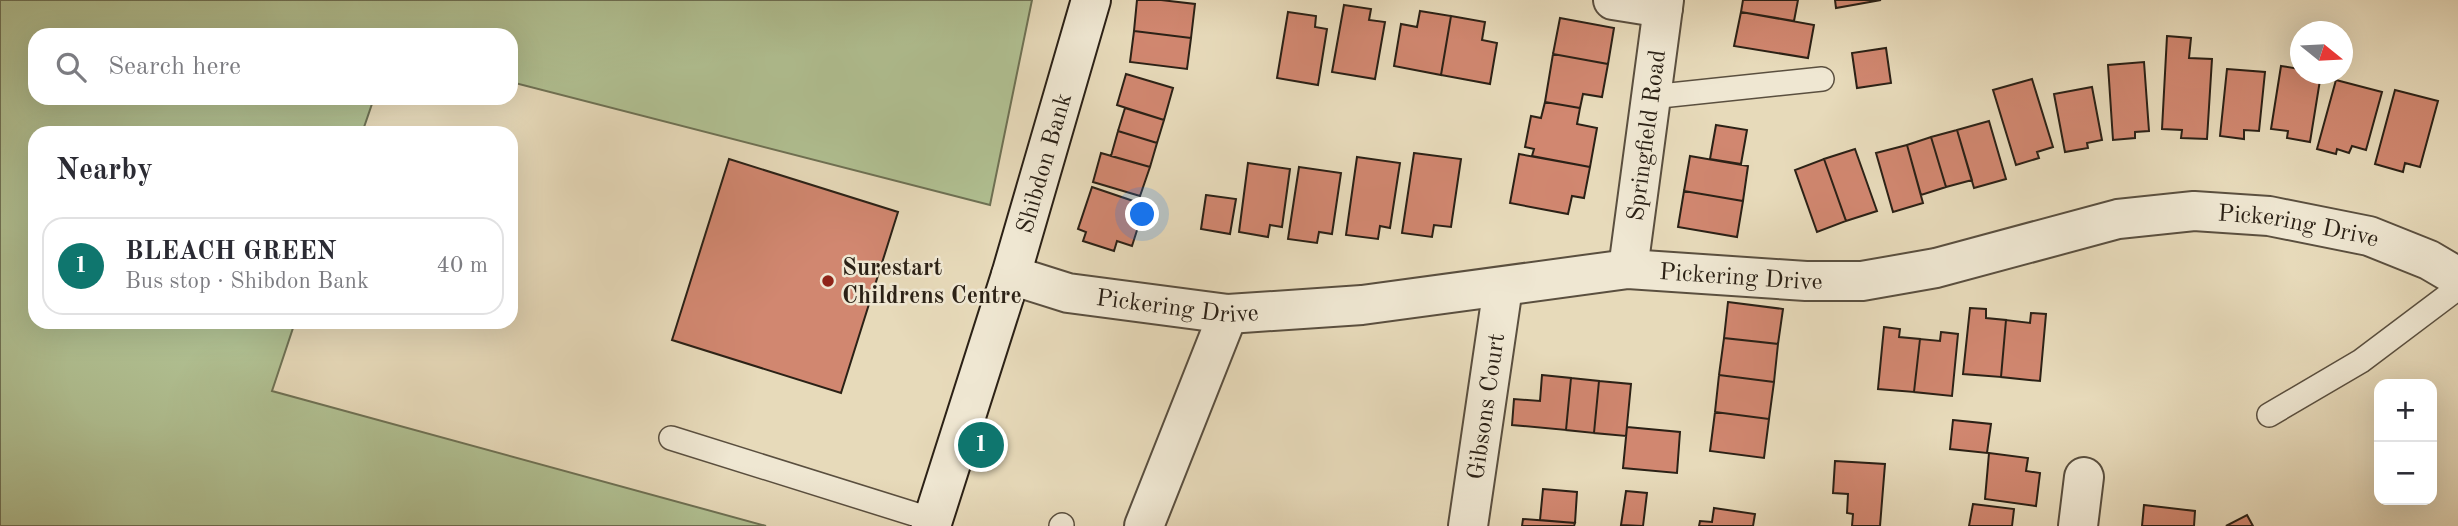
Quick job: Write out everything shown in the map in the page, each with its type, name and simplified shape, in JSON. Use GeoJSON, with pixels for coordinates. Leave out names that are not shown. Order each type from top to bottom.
{"type":"FeatureCollection","features":[{"type":"Feature","properties":{"kind":"street","name":"Shibdon Bank"},"geometry":{"type":"LineString","coordinates":[[932,523],[1010,275],[1091,0]]}},
{"type":"Feature","properties":{"kind":"street"},"geometry":{"type":"LineString","coordinates":[[1613,0],[1663,4]]}},
{"type":"Feature","properties":{"kind":"street","name":"Springfield Road"},"geometry":{"type":"LineString","coordinates":[[1628,269],[1663,4]]}},
{"type":"Feature","properties":{"kind":"street","name":"Pickering Drive"},"geometry":{"type":"LineString","coordinates":[[1010,275],[1068,293],[1228,314],[1362,304],[1628,269],[1806,281],[1862,281],[1948,265],[2118,219],[2194,211],[2269,216],[2369,236],[2429,260],[2458,278]]}},
{"type":"Feature","properties":{"kind":"street","name":"Gibsons Court"},"geometry":{"type":"LineString","coordinates":[[1468,526],[1503,287]]}},
{"type":"Feature","properties":{"kind":"street"},"geometry":{"type":"LineString","coordinates":[[1144,526],[1228,314]]}},
{"type":"Feature","properties":{"kind":"street"},"geometry":{"type":"LineString","coordinates":[[2078,526],[2084,477]]}},
{"type":"Feature","properties":{"kind":"lane"},"geometry":{"type":"LineString","coordinates":[[1651,97],[1822,79]]}},
{"type":"Feature","properties":{"kind":"lane"},"geometry":{"type":"LineString","coordinates":[[2269,415],[2361,361],[2458,288]]}},
{"type":"Feature","properties":{"kind":"lane"},"geometry":{"type":"LineString","coordinates":[[671,438],[932,523]]}},
{"type":"Feature","properties":{"kind":"green space"},"geometry":{"type":"Polygon","coordinates":[[[0,0],[1032,0],[990,205],[518,84],[518,28],[28,28],[28,105],[372,105],[364,126],[28,126],[28,329],[293,329],[272,391],[766,526],[0,526],[0,0]]]}},
{"type":"Feature","properties":{"kind":"building"},"geometry":{"type":"Polygon","coordinates":[[[1137,0],[1195,4],[1191,38],[1134,31],[1137,0]]]}},
{"type":"Feature","properties":{"kind":"building"},"geometry":{"type":"Polygon","coordinates":[[[1743,0],[1798,0],[1794,21],[1741,12],[1743,0]]]}},
{"type":"Feature","properties":{"kind":"building"},"geometry":{"type":"Polygon","coordinates":[[[1835,0],[1881,0],[1836,8],[1835,0]]]}},
{"type":"Feature","properties":{"kind":"building"},"geometry":{"type":"Polygon","coordinates":[[[1344,5],[1371,9],[1369,20],[1385,22],[1375,79],[1332,72],[1344,5]]]}},
{"type":"Feature","properties":{"kind":"building"},"geometry":{"type":"Polygon","coordinates":[[[1420,11],[1451,16],[1441,75],[1394,66],[1401,24],[1417,27],[1420,11]]]}},
{"type":"Feature","properties":{"kind":"building"},"geometry":{"type":"Polygon","coordinates":[[[1288,12],[1316,16],[1315,27],[1327,29],[1318,85],[1277,78],[1288,12]]]}},
{"type":"Feature","properties":{"kind":"building"},"geometry":{"type":"Polygon","coordinates":[[[1741,12],[1814,25],[1808,58],[1734,46],[1741,12]]]}},
{"type":"Feature","properties":{"kind":"building"},"geometry":{"type":"Polygon","coordinates":[[[1451,16],[1485,22],[1482,40],[1497,43],[1490,84],[1441,75],[1451,16]]]}},
{"type":"Feature","properties":{"kind":"building"},"geometry":{"type":"Polygon","coordinates":[[[1560,18],[1614,28],[1608,64],[1553,54],[1560,18]]]}},
{"type":"Feature","properties":{"kind":"building"},"geometry":{"type":"Polygon","coordinates":[[[1134,31],[1191,38],[1187,69],[1130,62],[1134,31]]]}},
{"type":"Feature","properties":{"kind":"building"},"geometry":{"type":"Polygon","coordinates":[[[2167,36],[2191,38],[2189,58],[2212,59],[2207,139],[2181,138],[2182,130],[2162,129],[2167,36]]]}},
{"type":"Feature","properties":{"kind":"building"},"geometry":{"type":"Polygon","coordinates":[[[1886,48],[1891,83],[1857,88],[1852,53],[1886,48]]]}},
{"type":"Feature","properties":{"kind":"building"},"geometry":{"type":"Polygon","coordinates":[[[1553,54],[1608,64],[1602,97],[1583,94],[1580,108],[1545,102],[1553,54]]]}},
{"type":"Feature","properties":{"kind":"building"},"geometry":{"type":"Polygon","coordinates":[[[2144,62],[2149,131],[2135,132],[2135,138],[2113,140],[2108,65],[2144,62]]]}},
{"type":"Feature","properties":{"kind":"building"},"geometry":{"type":"Polygon","coordinates":[[[2281,66],[2290,67],[2290,84],[2319,84],[2310,142],[2287,138],[2288,131],[2271,129],[2281,66]]]}},
{"type":"Feature","properties":{"kind":"building"},"geometry":{"type":"Polygon","coordinates":[[[2227,69],[2265,72],[2259,131],[2244,130],[2244,139],[2220,136],[2227,69]]]}},
{"type":"Feature","properties":{"kind":"building"},"geometry":{"type":"Polygon","coordinates":[[[1126,74],[1173,88],[1164,120],[1117,105],[1126,74]]]}},
{"type":"Feature","properties":{"kind":"building"},"geometry":{"type":"Polygon","coordinates":[[[2032,79],[2053,147],[2037,152],[2039,158],[2016,165],[1993,90],[2032,79]]]}},
{"type":"Feature","properties":{"kind":"building"},"geometry":{"type":"Polygon","coordinates":[[[2335,84],[2351,84],[2382,92],[2366,150],[2352,146],[2349,153],[2337,149],[2336,154],[2317,149],[2335,84]]]}},
{"type":"Feature","properties":{"kind":"building"},"geometry":{"type":"Polygon","coordinates":[[[2092,87],[2102,140],[2087,143],[2088,148],[2065,152],[2054,94],[2092,87]]]}},
{"type":"Feature","properties":{"kind":"building"},"geometry":{"type":"Polygon","coordinates":[[[2395,90],[2438,101],[2420,167],[2405,163],[2403,172],[2375,164],[2395,90]]]}},
{"type":"Feature","properties":{"kind":"building"},"geometry":{"type":"Polygon","coordinates":[[[1545,102],[1580,108],[1577,124],[1597,128],[1590,167],[1532,156],[1534,149],[1525,147],[1531,116],[1541,118],[1545,102]]]}},
{"type":"Feature","properties":{"kind":"building"},"geometry":{"type":"Polygon","coordinates":[[[1125,108],[1164,120],[1157,143],[1118,131],[1125,108]]]}},
{"type":"Feature","properties":{"kind":"building"},"geometry":{"type":"Polygon","coordinates":[[[1989,121],[2006,179],[1974,188],[1957,130],[1989,121]]]}},
{"type":"Feature","properties":{"kind":"building"},"geometry":{"type":"Polygon","coordinates":[[[1716,125],[1747,130],[1741,164],[1710,159],[1716,125]]]}},
{"type":"Feature","properties":{"kind":"building"},"geometry":{"type":"Polygon","coordinates":[[[1957,130],[1972,180],[1946,187],[1931,137],[1957,130]]]}},
{"type":"Feature","properties":{"kind":"building"},"geometry":{"type":"Polygon","coordinates":[[[1118,131],[1157,143],[1150,167],[1111,156],[1118,131]]]}},
{"type":"Feature","properties":{"kind":"building"},"geometry":{"type":"Polygon","coordinates":[[[1931,137],[1946,187],[1921,195],[1907,145],[1931,137]]]}},
{"type":"Feature","properties":{"kind":"building"},"geometry":{"type":"Polygon","coordinates":[[[1907,145],[1923,203],[1893,212],[1876,153],[1907,145]]]}},
{"type":"Feature","properties":{"kind":"building"},"geometry":{"type":"Polygon","coordinates":[[[1855,149],[1877,211],[1846,221],[1824,159],[1855,149]]]}},
{"type":"Feature","properties":{"kind":"building"},"geometry":{"type":"Polygon","coordinates":[[[1101,153],[1150,167],[1140,196],[1093,182],[1101,153]]]}},
{"type":"Feature","properties":{"kind":"building"},"geometry":{"type":"Polygon","coordinates":[[[1414,153],[1461,159],[1451,227],[1434,225],[1432,237],[1402,233],[1414,153]]]}},
{"type":"Feature","properties":{"kind":"building"},"geometry":{"type":"Polygon","coordinates":[[[1519,154],[1590,167],[1584,198],[1572,196],[1568,214],[1510,203],[1519,154]]]}},
{"type":"Feature","properties":{"kind":"building"},"geometry":{"type":"Polygon","coordinates":[[[1690,156],[1748,166],[1743,201],[1684,191],[1690,156]]]}},
{"type":"Feature","properties":{"kind":"building"},"geometry":{"type":"Polygon","coordinates":[[[1357,157],[1400,163],[1390,228],[1380,226],[1378,239],[1346,235],[1357,157]]]}},
{"type":"Feature","properties":{"kind":"building"},"geometry":{"type":"Polygon","coordinates":[[[729,159],[898,212],[841,393],[672,340],[729,159]]]}},
{"type":"Feature","properties":{"kind":"building"},"geometry":{"type":"Polygon","coordinates":[[[1824,159],[1846,221],[1817,232],[1795,170],[1824,159]]]}},
{"type":"Feature","properties":{"kind":"building"},"geometry":{"type":"Polygon","coordinates":[[[1248,163],[1290,169],[1282,227],[1270,225],[1268,237],[1239,232],[1248,163]]]}},
{"type":"Feature","properties":{"kind":"building"},"geometry":{"type":"Polygon","coordinates":[[[1299,167],[1341,173],[1332,234],[1319,232],[1317,243],[1288,239],[1299,167]]]}},
{"type":"Feature","properties":{"kind":"building"},"geometry":{"type":"Polygon","coordinates":[[[1092,187],[1145,205],[1132,246],[1117,241],[1114,251],[1083,241],[1086,232],[1078,229],[1092,187]]]}},
{"type":"Feature","properties":{"kind":"building"},"geometry":{"type":"Polygon","coordinates":[[[1684,191],[1743,201],[1737,237],[1678,227],[1684,191]]]}},
{"type":"Feature","properties":{"kind":"building"},"geometry":{"type":"Polygon","coordinates":[[[1206,195],[1236,199],[1230,234],[1201,229],[1206,195]]]}},
{"type":"Feature","properties":{"kind":"building"},"geometry":{"type":"Polygon","coordinates":[[[1728,302],[1783,309],[1778,344],[1724,338],[1728,302]]]}},
{"type":"Feature","properties":{"kind":"building"},"geometry":{"type":"Polygon","coordinates":[[[1970,308],[1986,309],[1986,318],[2006,320],[2001,377],[1963,374],[1970,308]]]}},
{"type":"Feature","properties":{"kind":"building"},"geometry":{"type":"Polygon","coordinates":[[[2031,313],[2046,314],[2040,381],[2001,377],[2006,320],[2030,323],[2031,313]]]}},
{"type":"Feature","properties":{"kind":"building"},"geometry":{"type":"Polygon","coordinates":[[[1884,327],[1900,329],[1899,337],[1920,339],[1914,392],[1878,389],[1884,327]]]}},
{"type":"Feature","properties":{"kind":"building"},"geometry":{"type":"Polygon","coordinates":[[[1941,332],[1958,334],[1952,396],[1914,392],[1920,339],[1940,341],[1941,332]]]}},
{"type":"Feature","properties":{"kind":"building"},"geometry":{"type":"Polygon","coordinates":[[[1724,338],[1778,344],[1774,382],[1719,375],[1724,338]]]}},
{"type":"Feature","properties":{"kind":"building"},"geometry":{"type":"Polygon","coordinates":[[[1542,375],[1571,378],[1566,430],[1512,425],[1514,399],[1540,401],[1542,375]]]}},
{"type":"Feature","properties":{"kind":"building"},"geometry":{"type":"Polygon","coordinates":[[[1719,375],[1774,382],[1769,419],[1715,412],[1719,375]]]}},
{"type":"Feature","properties":{"kind":"building"},"geometry":{"type":"Polygon","coordinates":[[[1571,378],[1599,381],[1594,433],[1566,430],[1571,378]]]}},
{"type":"Feature","properties":{"kind":"building"},"geometry":{"type":"Polygon","coordinates":[[[1599,381],[1631,384],[1626,436],[1594,433],[1599,381]]]}},
{"type":"Feature","properties":{"kind":"building"},"geometry":{"type":"Polygon","coordinates":[[[1715,412],[1769,419],[1764,458],[1710,451],[1715,412]]]}},
{"type":"Feature","properties":{"kind":"building"},"geometry":{"type":"Polygon","coordinates":[[[1953,420],[1991,424],[1987,453],[1950,449],[1953,420]]]}},
{"type":"Feature","properties":{"kind":"building"},"geometry":{"type":"Polygon","coordinates":[[[1627,427],[1680,432],[1677,473],[1623,468],[1627,427]]]}},
{"type":"Feature","properties":{"kind":"building"},"geometry":{"type":"Polygon","coordinates":[[[1989,453],[2028,458],[2026,471],[2040,473],[2036,506],[1985,499],[1989,453]]]}},
{"type":"Feature","properties":{"kind":"building"},"geometry":{"type":"Polygon","coordinates":[[[1835,461],[1885,464],[1880,526],[1852,526],[1853,514],[1847,513],[1848,494],[1833,493],[1835,461]]]}},
{"type":"Feature","properties":{"kind":"building"},"geometry":{"type":"Polygon","coordinates":[[[1543,489],[1577,492],[1575,523],[1540,520],[1543,489]]]}},
{"type":"Feature","properties":{"kind":"building"},"geometry":{"type":"Polygon","coordinates":[[[1626,491],[1647,493],[1643,526],[1621,525],[1626,491]]]}},
{"type":"Feature","properties":{"kind":"building"},"geometry":{"type":"Polygon","coordinates":[[[1973,504],[2014,509],[2012,526],[1969,526],[1973,504]]]}},
{"type":"Feature","properties":{"kind":"building"},"geometry":{"type":"Polygon","coordinates":[[[2144,505],[2195,511],[2194,526],[2142,526],[2144,505]]]}},
{"type":"Feature","properties":{"kind":"building"},"geometry":{"type":"Polygon","coordinates":[[[1714,508],[1755,514],[1753,526],[1699,526],[1700,521],[1712,522],[1714,508]]]}},
{"type":"Feature","properties":{"kind":"building"},"geometry":{"type":"Polygon","coordinates":[[[2247,515],[2253,526],[2226,526],[2247,515]]]}},
{"type":"Feature","properties":{"kind":"building"},"geometry":{"type":"Polygon","coordinates":[[[1523,519],[1575,523],[1574,526],[1522,526],[1523,519]]]}},
{"type":"Feature","properties":{"kind":"place","name":"Surestart Childrens Centre"},"geometry":{"type":"Point","coordinates":[828,281]}},
{"type":"Feature","properties":{"kind":"place","name":"BLEACH GREEN"},"geometry":{"type":"Point","coordinates":[981,445]}}]}
